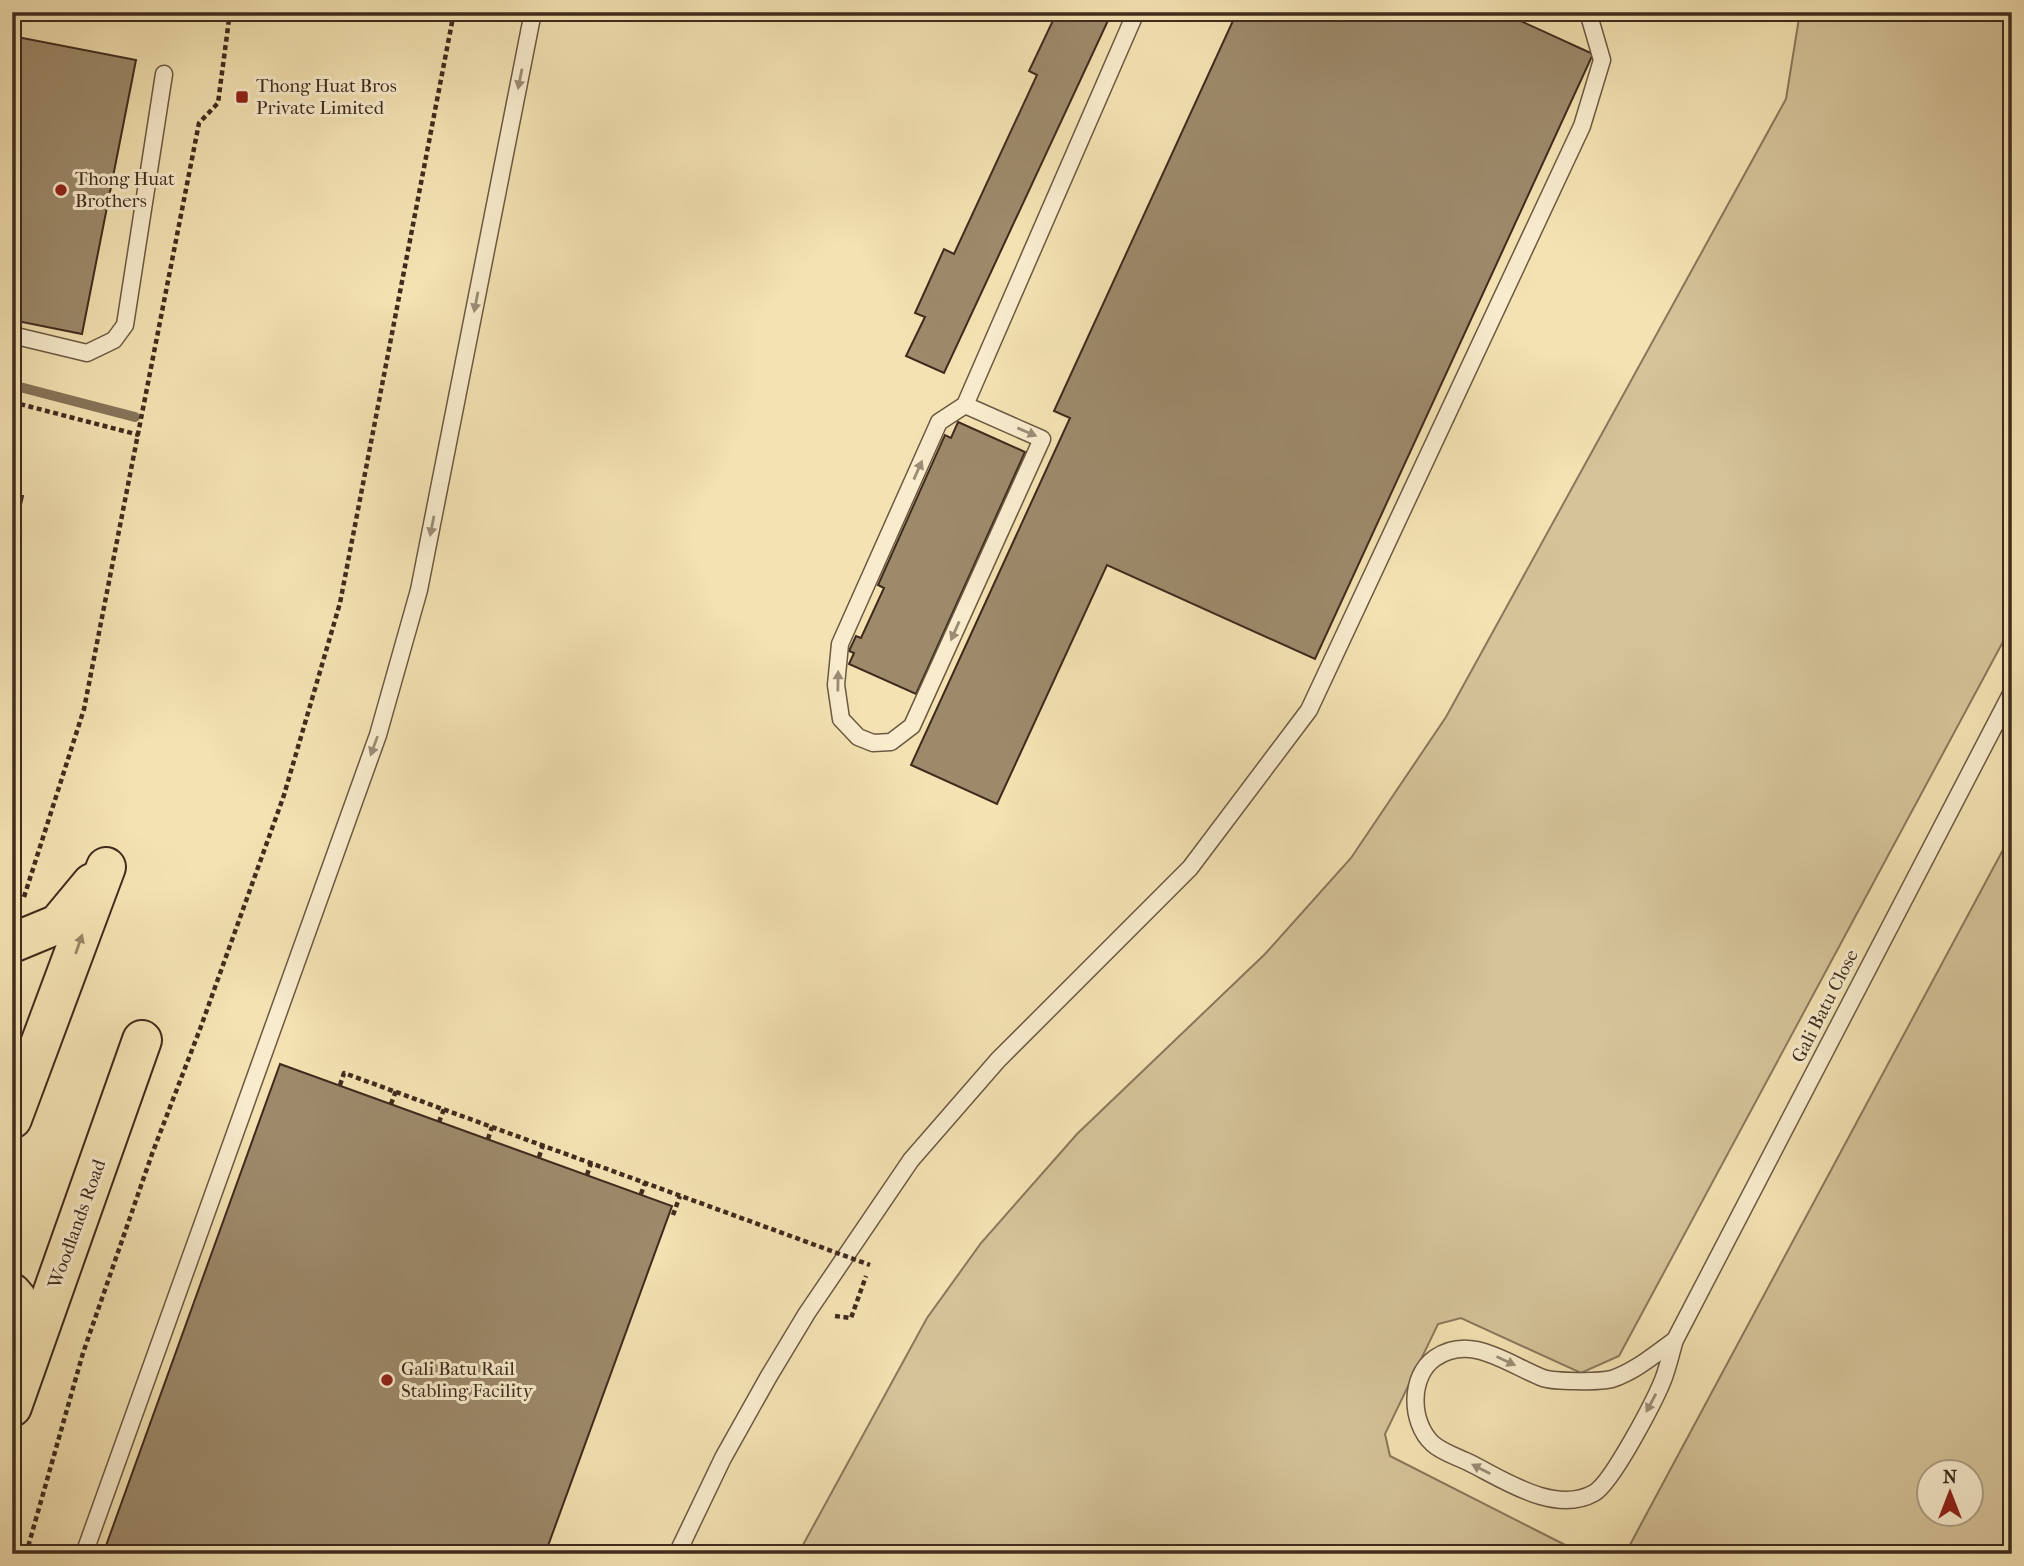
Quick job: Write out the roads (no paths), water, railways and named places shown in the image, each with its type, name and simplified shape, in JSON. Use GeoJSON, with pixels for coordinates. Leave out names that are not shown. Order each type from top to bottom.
{"type":"FeatureCollection","features":[{"type":"Feature","properties":{"kind":"main road"},"geometry":{"type":"LineString","coordinates":[[12,943],[58,924],[106,867],[12,1119]]}},
{"type":"Feature","properties":{"kind":"main road","name":"Woodlands Road"},"geometry":{"type":"LineString","coordinates":[[12,1407],[142,1040]]}},
{"type":"Feature","properties":{"kind":"main road"},"geometry":{"type":"LineString","coordinates":[[12,1293],[19,1300],[25,1316],[29,1359]]}},
{"type":"Feature","properties":{"kind":"lane"},"geometry":{"type":"LineString","coordinates":[[84,1554],[378,735],[419,590],[533,12]]}},
{"type":"Feature","properties":{"kind":"lane"},"geometry":{"type":"LineString","coordinates":[[965,405],[1042,439],[912,726],[891,742],[873,743],[858,737],[841,719],[836,685],[840,644],[939,422],[965,405],[1136,12]]}},
{"type":"Feature","properties":{"kind":"lane"},"geometry":{"type":"LineString","coordinates":[[677,1554],[723,1458],[769,1376],[807,1313],[911,1160],[998,1060],[1189,868],[1309,710],[1583,126],[1602,60],[1588,12]]}},
{"type":"Feature","properties":{"kind":"lane"},"geometry":{"type":"LineString","coordinates":[[12,335],[87,353],[114,340],[125,326],[164,74]]}},
{"type":"Feature","properties":{"kind":"lane","name":"Gali Batu Close"},"geometry":{"type":"LineString","coordinates":[[1675,1339],[1640,1366],[1610,1379],[1546,1380],[1480,1349],[1451,1349],[1433,1359],[1422,1372],[1415,1398],[1419,1423],[1433,1443],[1527,1493],[1559,1501],[1594,1493],[1614,1470],[1663,1381],[1675,1339],[2012,692]]}},
{"type":"Feature","properties":{"kind":"waterway"},"geometry":{"type":"LineString","coordinates":[[12,385],[135,417]]}},
{"type":"Feature","properties":{"kind":"place","name":"Thong Huat Bros Private Limited"},"geometry":{"type":"Point","coordinates":[242,97]}},
{"type":"Feature","properties":{"kind":"place","name":"Thong Huat Brothers"},"geometry":{"type":"Point","coordinates":[61,190]}},
{"type":"Feature","properties":{"kind":"place","name":"Gali Batu Rail Stabling Facility"},"geometry":{"type":"Point","coordinates":[387,1380]}}]}
